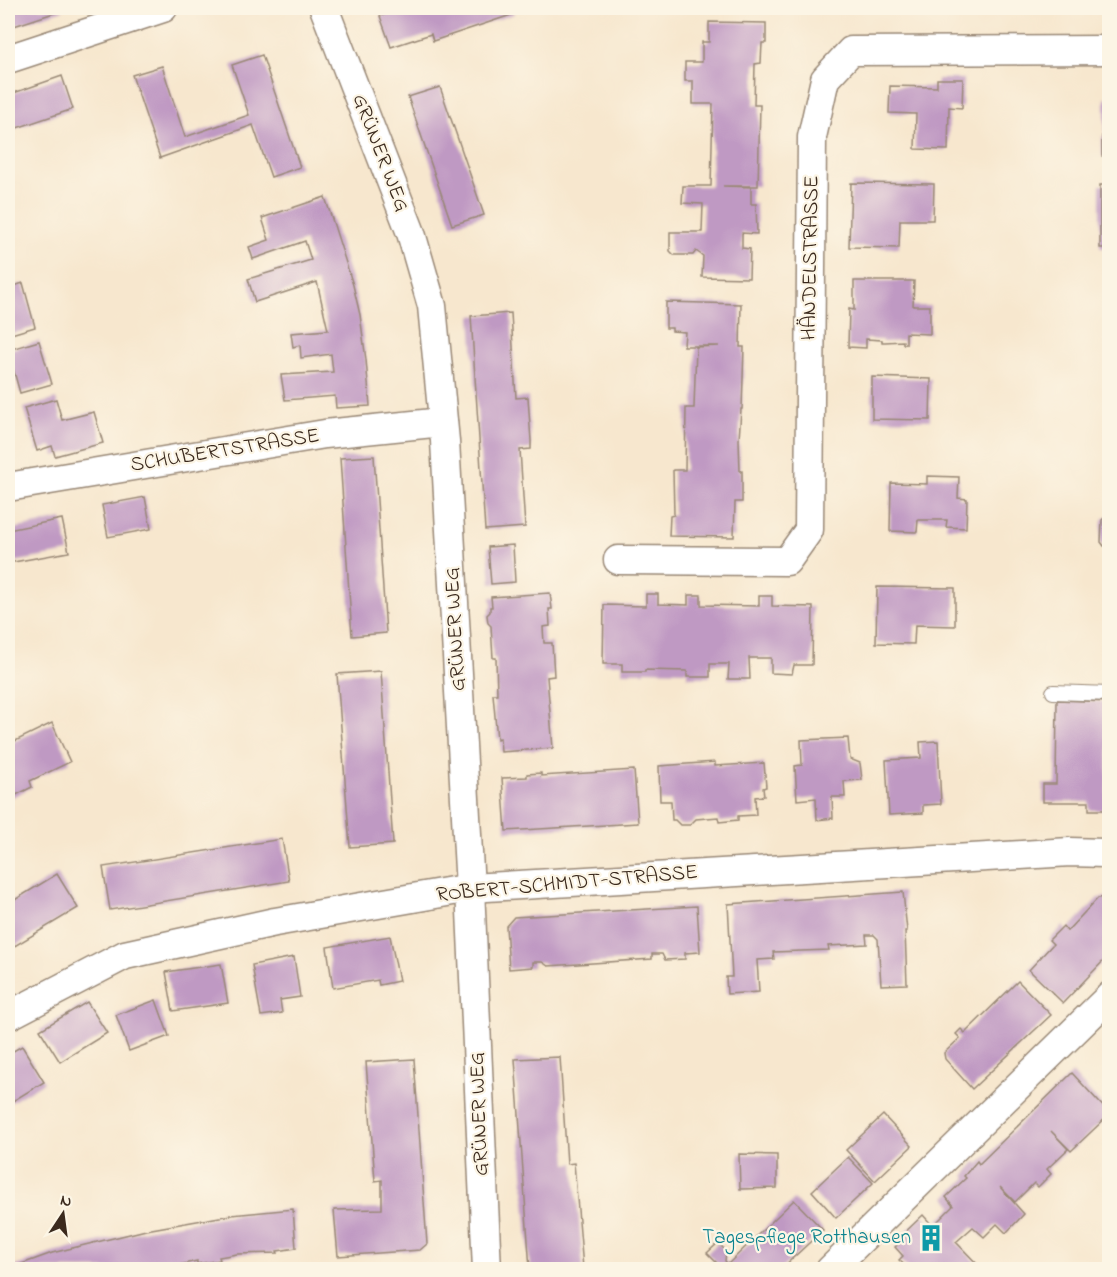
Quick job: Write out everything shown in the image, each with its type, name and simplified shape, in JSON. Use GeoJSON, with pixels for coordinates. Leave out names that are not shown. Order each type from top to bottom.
{"type":"FeatureCollection","features":[{"type":"Feature","properties":{"kind":"street"},"geometry":{"type":"LineString","coordinates":[[8,59],[163,8]]}},
{"type":"Feature","properties":{"kind":"street","name":"GRÜNER WEG"},"geometry":{"type":"LineString","coordinates":[[324,8],[411,233],[432,306],[443,422],[470,888],[487,1269]]}},
{"type":"Feature","properties":{"kind":"street","name":"HÄNDELSTRASSE"},"geometry":{"type":"LineString","coordinates":[[618,560],[787,561],[809,530],[812,136],[825,79],[851,51],[1110,50]]}},
{"type":"Feature","properties":{"kind":"street","name":"SCHUBERTSTRASSE"},"geometry":{"type":"LineString","coordinates":[[9,481],[325,434],[443,422]]}},
{"type":"Feature","properties":{"kind":"street","name":"ROBERT-SCHMIDT-STRASSE"},"geometry":{"type":"LineString","coordinates":[[8,1016],[125,955],[274,922],[470,888],[1070,852],[1110,855]]}},
{"type":"Feature","properties":{"kind":"street"},"geometry":{"type":"LineString","coordinates":[[830,1269],[1110,996]]}},
{"type":"Feature","properties":{"kind":"lane"},"geometry":{"type":"LineString","coordinates":[[1053,692],[1110,694]]}},
{"type":"Feature","properties":{"kind":"building"},"geometry":{"type":"Polygon","coordinates":[[[8,8],[62,8],[63,10],[8,28],[8,8]]]}},
{"type":"Feature","properties":{"kind":"building"},"geometry":{"type":"Polygon","coordinates":[[[405,8],[511,8],[514,14],[433,41],[431,34],[391,47],[380,16],[405,8]]]}},
{"type":"Feature","properties":{"kind":"building"},"geometry":{"type":"Polygon","coordinates":[[[709,22],[766,23],[766,43],[762,43],[761,63],[755,64],[754,105],[760,105],[758,186],[723,186],[751,187],[751,204],[756,204],[757,234],[742,233],[742,248],[750,249],[749,278],[702,277],[703,256],[696,251],[693,255],[674,255],[670,251],[670,232],[702,232],[703,204],[682,203],[683,186],[711,186],[713,104],[693,104],[693,81],[685,81],[685,62],[702,62],[702,42],[709,42],[709,22]]]}},
{"type":"Feature","properties":{"kind":"building"},"geometry":{"type":"Polygon","coordinates":[[[262,55],[300,167],[271,177],[253,125],[160,158],[132,75],[162,66],[185,137],[249,115],[232,65],[262,55]]]}},
{"type":"Feature","properties":{"kind":"building"},"geometry":{"type":"Polygon","coordinates":[[[62,76],[73,109],[8,131],[8,95],[62,76]]]}},
{"type":"Feature","properties":{"kind":"building"},"geometry":{"type":"Polygon","coordinates":[[[937,79],[963,79],[962,108],[949,107],[948,150],[915,149],[916,114],[889,113],[890,86],[937,87],[937,79]]]}},
{"type":"Feature","properties":{"kind":"building"},"geometry":{"type":"Polygon","coordinates":[[[440,87],[484,215],[452,225],[408,97],[440,87]]]}},
{"type":"Feature","properties":{"kind":"building"},"geometry":{"type":"Polygon","coordinates":[[[1105,98],[1110,98],[1110,156],[1102,156],[1102,136],[1105,137],[1105,98]]]}},
{"type":"Feature","properties":{"kind":"building"},"geometry":{"type":"Polygon","coordinates":[[[851,183],[934,184],[933,220],[900,220],[899,248],[849,247],[851,183]]]}},
{"type":"Feature","properties":{"kind":"building"},"geometry":{"type":"Polygon","coordinates":[[[1100,185],[1110,185],[1110,248],[1100,248],[1100,185]]]}},
{"type":"Feature","properties":{"kind":"building"},"geometry":{"type":"Polygon","coordinates":[[[325,197],[353,285],[360,315],[370,406],[336,408],[335,396],[285,400],[281,375],[333,372],[331,354],[301,358],[300,345],[293,347],[291,333],[328,330],[317,282],[255,302],[248,279],[311,260],[305,241],[253,259],[249,247],[269,240],[262,218],[325,197]]]}},
{"type":"Feature","properties":{"kind":"building"},"geometry":{"type":"Polygon","coordinates":[[[854,281],[914,281],[913,306],[930,306],[930,334],[906,333],[906,344],[903,344],[903,341],[882,342],[882,340],[866,339],[866,348],[848,347],[849,309],[854,310],[854,281]]]}},
{"type":"Feature","properties":{"kind":"building"},"geometry":{"type":"Polygon","coordinates":[[[23,283],[35,327],[8,335],[8,288],[23,283]]]}},
{"type":"Feature","properties":{"kind":"building"},"geometry":{"type":"Polygon","coordinates":[[[666,302],[741,304],[740,347],[744,347],[739,440],[742,502],[735,502],[734,537],[669,536],[670,516],[674,515],[673,470],[685,470],[686,408],[694,408],[696,347],[719,346],[684,346],[685,332],[666,328],[666,302]]]}},
{"type":"Feature","properties":{"kind":"building"},"geometry":{"type":"Polygon","coordinates":[[[511,313],[516,398],[528,397],[531,441],[531,449],[520,450],[525,527],[485,530],[471,316],[511,313]]]}},
{"type":"Feature","properties":{"kind":"building"},"geometry":{"type":"Polygon","coordinates":[[[39,341],[52,384],[20,393],[8,350],[39,341]]]}},
{"type":"Feature","properties":{"kind":"building"},"geometry":{"type":"Polygon","coordinates":[[[872,377],[931,379],[930,420],[872,419],[872,377]]]}},
{"type":"Feature","properties":{"kind":"building"},"geometry":{"type":"Polygon","coordinates":[[[56,399],[62,420],[94,412],[103,443],[55,456],[52,446],[37,451],[24,408],[56,399]]]}},
{"type":"Feature","properties":{"kind":"building"},"geometry":{"type":"Polygon","coordinates":[[[374,456],[386,633],[352,636],[340,458],[374,456]]]}},
{"type":"Feature","properties":{"kind":"building"},"geometry":{"type":"Polygon","coordinates":[[[927,476],[959,477],[958,498],[967,499],[966,528],[946,527],[947,520],[918,520],[917,532],[890,531],[891,483],[927,484],[927,476]]]}},
{"type":"Feature","properties":{"kind":"building"},"geometry":{"type":"Polygon","coordinates":[[[145,497],[151,529],[108,537],[102,505],[145,497]]]}},
{"type":"Feature","properties":{"kind":"building"},"geometry":{"type":"Polygon","coordinates":[[[1110,517],[1110,565],[1107,565],[1107,545],[1104,546],[1101,542],[1102,520],[1110,517]]]}},
{"type":"Feature","properties":{"kind":"building"},"geometry":{"type":"Polygon","coordinates":[[[62,519],[69,552],[8,563],[8,530],[62,519]]]}},
{"type":"Feature","properties":{"kind":"building"},"geometry":{"type":"Polygon","coordinates":[[[513,545],[515,582],[491,584],[488,547],[513,545]]]}},
{"type":"Feature","properties":{"kind":"building"},"geometry":{"type":"Polygon","coordinates":[[[877,587],[955,588],[955,626],[915,625],[914,644],[876,643],[877,587]]]}},
{"type":"Feature","properties":{"kind":"building"},"geometry":{"type":"Polygon","coordinates":[[[550,593],[552,609],[549,609],[550,626],[543,627],[544,643],[552,643],[554,676],[547,677],[553,748],[501,752],[500,738],[497,739],[493,694],[497,694],[496,658],[493,658],[491,626],[487,615],[492,607],[491,597],[550,593]]]}},
{"type":"Feature","properties":{"kind":"building"},"geometry":{"type":"Polygon","coordinates":[[[646,594],[658,594],[658,604],[688,605],[688,595],[701,595],[701,605],[759,606],[759,596],[772,596],[772,606],[813,607],[812,665],[794,665],[792,674],[771,673],[771,658],[749,658],[750,679],[728,679],[729,664],[710,664],[710,677],[687,677],[687,671],[622,672],[622,664],[603,664],[604,605],[646,606],[646,594]]]}},
{"type":"Feature","properties":{"kind":"building"},"geometry":{"type":"Polygon","coordinates":[[[381,671],[393,844],[350,847],[337,674],[381,671]]]}},
{"type":"Feature","properties":{"kind":"building"},"geometry":{"type":"Polygon","coordinates":[[[1057,700],[1110,702],[1106,810],[1089,810],[1089,802],[1043,802],[1043,784],[1056,784],[1057,700]]]}},
{"type":"Feature","properties":{"kind":"building"},"geometry":{"type":"Polygon","coordinates":[[[52,723],[70,762],[30,781],[32,787],[8,799],[8,752],[12,750],[9,744],[52,723]]]}},
{"type":"Feature","properties":{"kind":"building"},"geometry":{"type":"Polygon","coordinates":[[[848,738],[850,759],[860,763],[862,780],[844,781],[845,797],[832,797],[833,818],[817,820],[816,798],[797,800],[795,766],[802,765],[801,740],[848,738]]]}},
{"type":"Feature","properties":{"kind":"building"},"geometry":{"type":"Polygon","coordinates":[[[938,741],[941,804],[923,805],[923,813],[889,815],[886,760],[921,758],[920,742],[938,741]]]}},
{"type":"Feature","properties":{"kind":"building"},"geometry":{"type":"Polygon","coordinates":[[[715,762],[715,766],[764,763],[766,787],[763,788],[764,796],[755,797],[756,815],[738,816],[738,820],[719,822],[718,817],[696,819],[690,825],[680,825],[672,820],[671,801],[660,801],[659,766],[715,762]]]}},
{"type":"Feature","properties":{"kind":"building"},"geometry":{"type":"Polygon","coordinates":[[[634,770],[638,823],[506,831],[502,778],[527,777],[527,774],[541,773],[541,776],[634,770]]]}},
{"type":"Feature","properties":{"kind":"building"},"geometry":{"type":"Polygon","coordinates":[[[282,839],[289,881],[110,910],[103,867],[282,839]]]}},
{"type":"Feature","properties":{"kind":"building"},"geometry":{"type":"Polygon","coordinates":[[[57,874],[78,908],[8,950],[8,904],[57,874]]]}},
{"type":"Feature","properties":{"kind":"building"},"geometry":{"type":"Polygon","coordinates":[[[903,892],[907,931],[905,931],[907,984],[881,985],[878,939],[874,935],[866,935],[867,944],[828,946],[829,950],[773,952],[774,959],[757,960],[759,992],[727,994],[726,977],[732,977],[728,904],[903,892]]]}},
{"type":"Feature","properties":{"kind":"building"},"geometry":{"type":"Polygon","coordinates":[[[1110,897],[1110,954],[1063,1003],[1029,970],[1053,944],[1049,940],[1063,926],[1067,931],[1098,898],[1110,897]]]}},
{"type":"Feature","properties":{"kind":"building"},"geometry":{"type":"Polygon","coordinates":[[[697,906],[700,952],[685,953],[685,959],[665,960],[662,954],[652,954],[652,959],[548,966],[542,962],[533,962],[533,967],[509,969],[506,926],[514,917],[697,906]]]}},
{"type":"Feature","properties":{"kind":"building"},"geometry":{"type":"Polygon","coordinates":[[[390,936],[399,981],[379,985],[378,980],[333,988],[327,947],[390,936]]]}},
{"type":"Feature","properties":{"kind":"building"},"geometry":{"type":"Polygon","coordinates":[[[294,957],[300,997],[280,1000],[282,1013],[261,1016],[252,965],[294,957]]]}},
{"type":"Feature","properties":{"kind":"building"},"geometry":{"type":"Polygon","coordinates":[[[221,964],[228,1003],[173,1011],[166,972],[221,964]]]}},
{"type":"Feature","properties":{"kind":"building"},"geometry":{"type":"Polygon","coordinates":[[[1018,981],[1051,1015],[972,1089],[945,1059],[944,1053],[960,1038],[956,1034],[961,1029],[965,1033],[1018,981]]]}},
{"type":"Feature","properties":{"kind":"building"},"geometry":{"type":"Polygon","coordinates":[[[156,1000],[169,1036],[129,1051],[116,1015],[156,1000]]]}},
{"type":"Feature","properties":{"kind":"building"},"geometry":{"type":"Polygon","coordinates":[[[87,1002],[107,1033],[60,1062],[40,1030],[87,1002]]]}},
{"type":"Feature","properties":{"kind":"building"},"geometry":{"type":"Polygon","coordinates":[[[22,1046],[44,1082],[8,1104],[8,1054],[22,1046]]]}},
{"type":"Feature","properties":{"kind":"building"},"geometry":{"type":"Polygon","coordinates":[[[560,1057],[567,1164],[574,1163],[583,1268],[530,1269],[515,1059],[560,1057]]]}},
{"type":"Feature","properties":{"kind":"building"},"geometry":{"type":"Polygon","coordinates":[[[414,1059],[427,1244],[420,1250],[338,1256],[334,1210],[382,1209],[382,1180],[375,1181],[366,1062],[414,1059]]]}},
{"type":"Feature","properties":{"kind":"building"},"geometry":{"type":"Polygon","coordinates":[[[1072,1073],[1110,1114],[1071,1151],[1051,1131],[1068,1149],[1047,1169],[1051,1174],[1038,1187],[1034,1183],[1015,1202],[1000,1187],[1024,1214],[1006,1233],[997,1224],[984,1237],[973,1227],[956,1242],[982,1269],[909,1269],[899,1260],[903,1256],[895,1247],[903,1240],[900,1237],[923,1215],[933,1226],[953,1206],[946,1197],[966,1178],[964,1176],[977,1161],[979,1164],[1072,1073]]]}},
{"type":"Feature","properties":{"kind":"building"},"geometry":{"type":"Polygon","coordinates":[[[883,1115],[912,1146],[875,1181],[846,1150],[883,1115]]]}},
{"type":"Feature","properties":{"kind":"building"},"geometry":{"type":"Polygon","coordinates":[[[739,1154],[777,1155],[777,1188],[740,1189],[739,1154]]]}},
{"type":"Feature","properties":{"kind":"building"},"geometry":{"type":"Polygon","coordinates":[[[848,1157],[873,1183],[836,1218],[812,1191],[848,1157]]]}},
{"type":"Feature","properties":{"kind":"building"},"geometry":{"type":"Polygon","coordinates":[[[794,1200],[823,1230],[781,1269],[723,1269],[707,1253],[718,1243],[726,1251],[725,1261],[728,1264],[794,1200]]]}},
{"type":"Feature","properties":{"kind":"building"},"geometry":{"type":"Polygon","coordinates":[[[293,1209],[296,1248],[277,1251],[278,1253],[237,1254],[219,1257],[220,1260],[197,1264],[197,1261],[161,1269],[8,1269],[52,1253],[146,1230],[231,1215],[293,1209]]]}},
{"type":"Feature","properties":{"kind":"building"},"geometry":{"type":"Polygon","coordinates":[[[712,1263],[718,1269],[600,1269],[600,1268],[712,1263]]]}},
{"type":"Feature","properties":{"kind":"place","name":"Tagespflege Rotthausen"},"geometry":{"type":"Point","coordinates":[931,1238]}}]}
